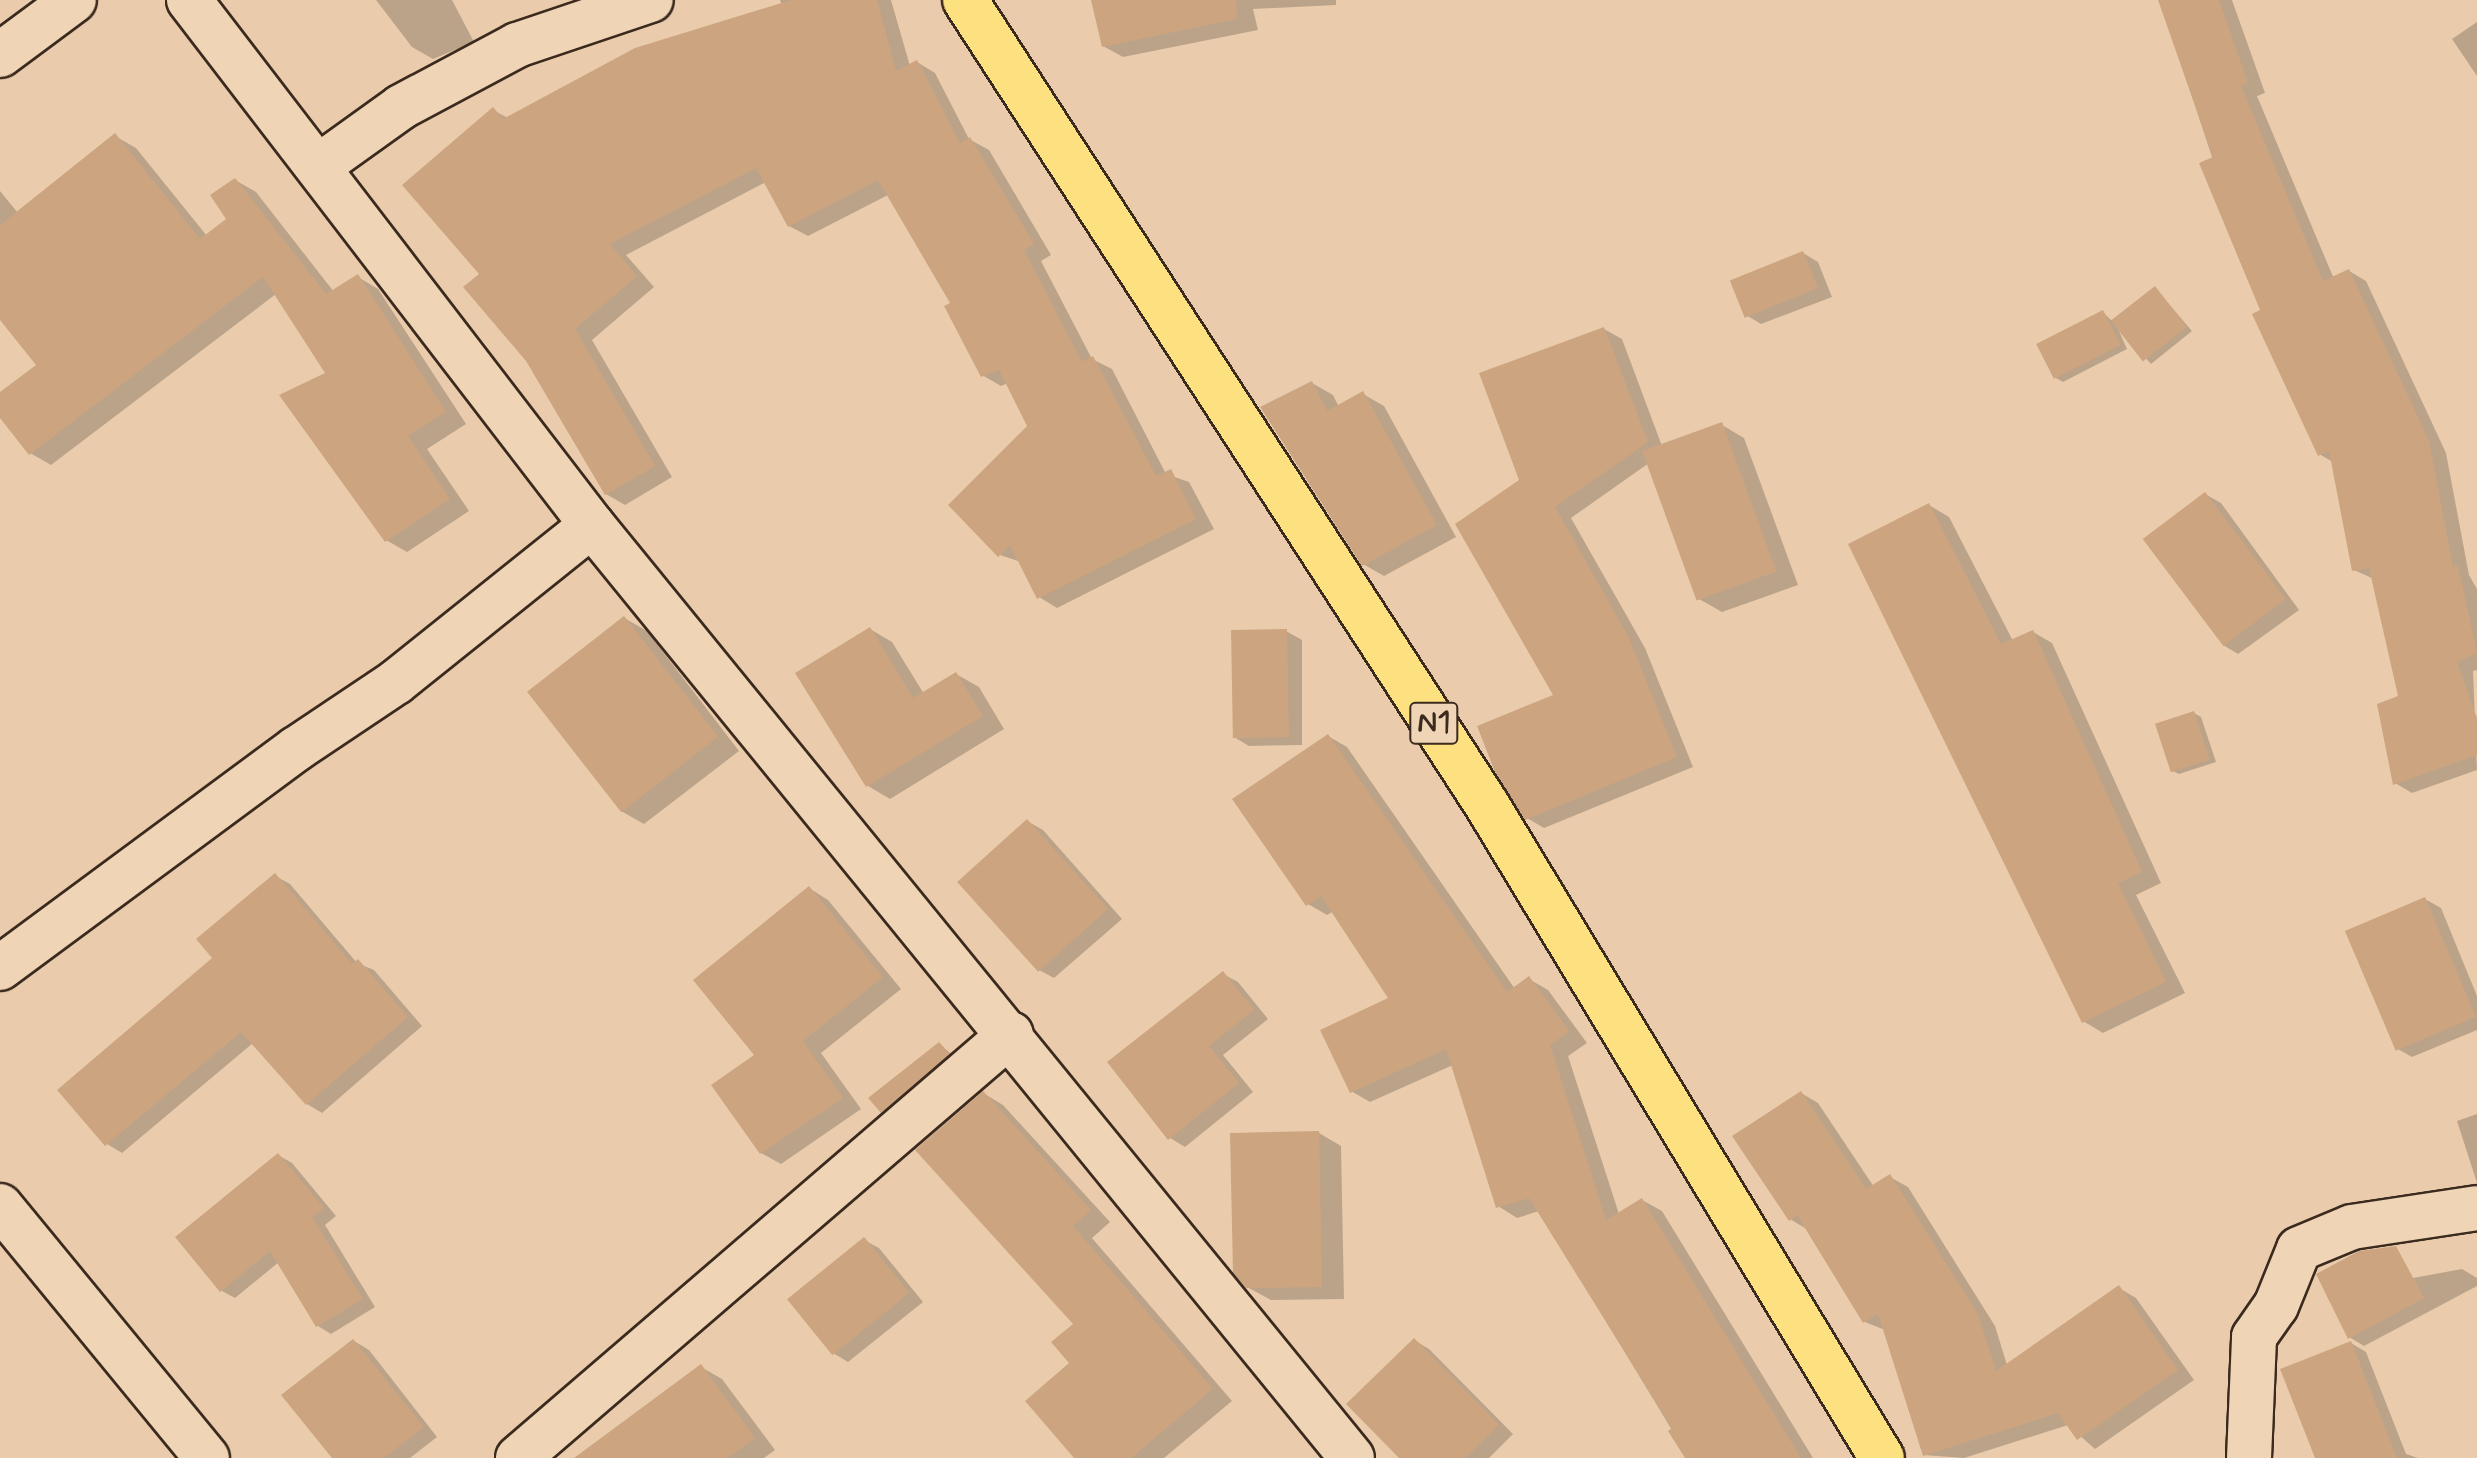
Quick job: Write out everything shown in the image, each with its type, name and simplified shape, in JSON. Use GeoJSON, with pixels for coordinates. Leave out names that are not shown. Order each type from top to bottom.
{"type":"FeatureCollection","features":[{"type":"Feature","properties":{"kind":"main road","name":"N1"},"geometry":{"type":"LineString","coordinates":[[965,0],[1487,805],[1882,1458]]}},
{"type":"Feature","properties":{"kind":"street"},"geometry":{"type":"LineString","coordinates":[[0,55],[74,0]]}},
{"type":"Feature","properties":{"kind":"street"},"geometry":{"type":"LineString","coordinates":[[189,0],[592,525],[1011,1034],[1352,1458]]}},
{"type":"Feature","properties":{"kind":"street"},"geometry":{"type":"LineString","coordinates":[[319,166],[401,107],[517,45],[651,0]]}},
{"type":"Feature","properties":{"kind":"street"},"geometry":{"type":"LineString","coordinates":[[0,968],[296,749],[396,682],[592,525]]}},
{"type":"Feature","properties":{"kind":"street"},"geometry":{"type":"LineString","coordinates":[[518,1458],[1011,1034]]}},
{"type":"Feature","properties":{"kind":"street"},"geometry":{"type":"LineString","coordinates":[[0,1206],[207,1458]]}},
{"type":"Feature","properties":{"kind":"street"},"geometry":{"type":"LineString","coordinates":[[2249,1458],[2254,1337],[2276,1306],[2299,1249],[2352,1227],[2477,1208]]}},
{"type":"Feature","properties":{"kind":"building"},"geometry":{"type":"Polygon","coordinates":[[[791,0],[877,0],[896,71],[917,60],[960,143],[970,137],[1034,244],[1024,250],[1082,362],[1093,356],[1156,476],[1171,469],[1196,519],[1037,599],[1010,545],[998,557],[948,505],[1027,426],[999,370],[981,377],[944,306],[950,303],[878,180],[788,227],[756,168],[610,244],[637,276],[575,329],[655,466],[605,495],[526,361],[463,287],[479,274],[402,185],[493,107],[503,119],[635,48],[791,0]]]}},
{"type":"Feature","properties":{"kind":"building"},"geometry":{"type":"Polygon","coordinates":[[[1091,0],[1236,0],[1237,19],[1102,47],[1091,0]]]}},
{"type":"Feature","properties":{"kind":"building"},"geometry":{"type":"Polygon","coordinates":[[[2158,0],[2219,0],[2248,83],[2241,86],[2323,281],[2349,269],[2429,441],[2453,567],[2458,566],[2477,653],[2457,662],[2477,718],[2477,755],[2393,785],[2377,704],[2398,696],[2369,568],[2352,571],[2329,451],[2318,456],[2252,314],[2260,310],[2199,163],[2213,157],[2158,0]]]}},
{"type":"Feature","properties":{"kind":"building"},"geometry":{"type":"Polygon","coordinates":[[[115,133],[200,239],[226,219],[210,195],[235,178],[326,294],[358,274],[446,412],[408,436],[450,499],[385,542],[279,395],[325,373],[263,277],[29,455],[0,418],[0,392],[36,365],[0,320],[0,225],[115,133]]]}},
{"type":"Feature","properties":{"kind":"building"},"geometry":{"type":"Polygon","coordinates":[[[1803,251],[1818,288],[1745,318],[1730,281],[1803,251]]]}},
{"type":"Feature","properties":{"kind":"building"},"geometry":{"type":"Polygon","coordinates":[[[2155,286],[2187,327],[2143,361],[2111,320],[2155,286]]]}},
{"type":"Feature","properties":{"kind":"building"},"geometry":{"type":"Polygon","coordinates":[[[2103,310],[2121,345],[2054,379],[2036,344],[2103,310]]]}},
{"type":"Feature","properties":{"kind":"building"},"geometry":{"type":"Polygon","coordinates":[[[1604,327],[1648,442],[1555,507],[1628,636],[1677,757],[1525,820],[1495,772],[1477,726],[1553,695],[1455,524],[1519,480],[1479,373],[1604,327]]]}},
{"type":"Feature","properties":{"kind":"building"},"geometry":{"type":"Polygon","coordinates":[[[1312,381],[1327,411],[1363,391],[1437,525],[1362,566],[1260,407],[1312,381]]]}},
{"type":"Feature","properties":{"kind":"building"},"geometry":{"type":"Polygon","coordinates":[[[1722,422],[1776,571],[1697,600],[1642,451],[1722,422]]]}},
{"type":"Feature","properties":{"kind":"building"},"geometry":{"type":"Polygon","coordinates":[[[2205,492],[2286,599],[2223,646],[2143,539],[2205,492]]]}},
{"type":"Feature","properties":{"kind":"building"},"geometry":{"type":"Polygon","coordinates":[[[1929,503],[2001,644],[2033,630],[2142,872],[2118,883],[2166,982],[2082,1023],[1848,544],[1929,503]]]}},
{"type":"Feature","properties":{"kind":"building"},"geometry":{"type":"Polygon","coordinates":[[[624,616],[718,737],[621,812],[527,692],[624,616]]]}},
{"type":"Feature","properties":{"kind":"building"},"geometry":{"type":"Polygon","coordinates":[[[870,627],[913,698],[956,672],[983,716],[866,787],[795,673],[870,627]]]}},
{"type":"Feature","properties":{"kind":"building"},"geometry":{"type":"Polygon","coordinates":[[[1287,629],[1289,737],[1233,738],[1231,630],[1287,629]]]}},
{"type":"Feature","properties":{"kind":"building"},"geometry":{"type":"Polygon","coordinates":[[[2194,711],[2210,760],[2171,772],[2155,724],[2194,711]]]}},
{"type":"Feature","properties":{"kind":"building"},"geometry":{"type":"Polygon","coordinates":[[[1328,734],[1507,992],[1529,976],[1569,1031],[1550,1045],[1606,1220],[1642,1198],[1801,1458],[1685,1458],[1668,1431],[1672,1428],[1529,1198],[1496,1208],[1446,1049],[1350,1093],[1320,1030],[1388,998],[1321,896],[1306,906],[1232,799],[1328,734]]]}},
{"type":"Feature","properties":{"kind":"building"},"geometry":{"type":"Polygon","coordinates":[[[1027,819],[1108,909],[1038,972],[957,882],[1027,819]]]}},
{"type":"Feature","properties":{"kind":"building"},"geometry":{"type":"Polygon","coordinates":[[[275,873],[352,964],[358,959],[408,1017],[306,1105],[241,1032],[105,1146],[57,1090],[212,958],[196,939],[275,873]]]}},
{"type":"Feature","properties":{"kind":"building"},"geometry":{"type":"Polygon","coordinates":[[[809,886],[883,977],[803,1041],[843,1098],[760,1154],[711,1085],[754,1055],[693,980],[809,886]]]}},
{"type":"Feature","properties":{"kind":"building"},"geometry":{"type":"Polygon","coordinates":[[[2425,897],[2476,1017],[2396,1051],[2345,931],[2425,897]]]}},
{"type":"Feature","properties":{"kind":"building"},"geometry":{"type":"Polygon","coordinates":[[[1223,971],[1254,1010],[1209,1046],[1239,1083],[1168,1140],[1107,1062],[1223,971]]]}},
{"type":"Feature","properties":{"kind":"building"},"geometry":{"type":"Polygon","coordinates":[[[939,1042],[950,1054],[881,1113],[868,1098],[939,1042]]]}},
{"type":"Feature","properties":{"kind":"building"},"geometry":{"type":"Polygon","coordinates":[[[983,1091],[1091,1210],[1073,1226],[1213,1389],[1131,1458],[1074,1458],[1025,1401],[1069,1363],[1051,1342],[1073,1324],[915,1150],[983,1091]]]}},
{"type":"Feature","properties":{"kind":"building"},"geometry":{"type":"Polygon","coordinates":[[[1801,1091],[1866,1189],[1890,1174],[1978,1314],[1996,1371],[2119,1285],[2178,1370],[2077,1440],[2058,1413],[1923,1456],[1878,1314],[1863,1323],[1797,1215],[1789,1221],[1732,1136],[1801,1091]]]}},
{"type":"Feature","properties":{"kind":"building"},"geometry":{"type":"Polygon","coordinates":[[[1319,1131],[1322,1287],[1246,1288],[1233,1273],[1230,1133],[1319,1131]]]}},
{"type":"Feature","properties":{"kind":"building"},"geometry":{"type":"Polygon","coordinates":[[[278,1153],[324,1208],[312,1217],[363,1299],[316,1327],[270,1251],[220,1292],[175,1237],[278,1153]]]}},
{"type":"Feature","properties":{"kind":"building"},"geometry":{"type":"Polygon","coordinates":[[[864,1237],[909,1293],[832,1355],[787,1299],[864,1237]]]}},
{"type":"Feature","properties":{"kind":"building"},"geometry":{"type":"Polygon","coordinates":[[[2396,1246],[2424,1298],[2348,1339],[2316,1274],[2359,1251],[2396,1246]]]}},
{"type":"Feature","properties":{"kind":"building"},"geometry":{"type":"Polygon","coordinates":[[[1414,1338],[1499,1425],[1465,1458],[1399,1458],[1346,1404],[1414,1338]]]}},
{"type":"Feature","properties":{"kind":"building"},"geometry":{"type":"Polygon","coordinates":[[[353,1339],[424,1427],[384,1458],[332,1458],[281,1395],[353,1339]]]}},
{"type":"Feature","properties":{"kind":"building"},"geometry":{"type":"Polygon","coordinates":[[[2351,1341],[2397,1458],[2315,1458],[2280,1369],[2351,1341]]]}},
{"type":"Feature","properties":{"kind":"building"},"geometry":{"type":"Polygon","coordinates":[[[701,1364],[755,1438],[728,1458],[574,1458],[701,1364]]]}}]}
